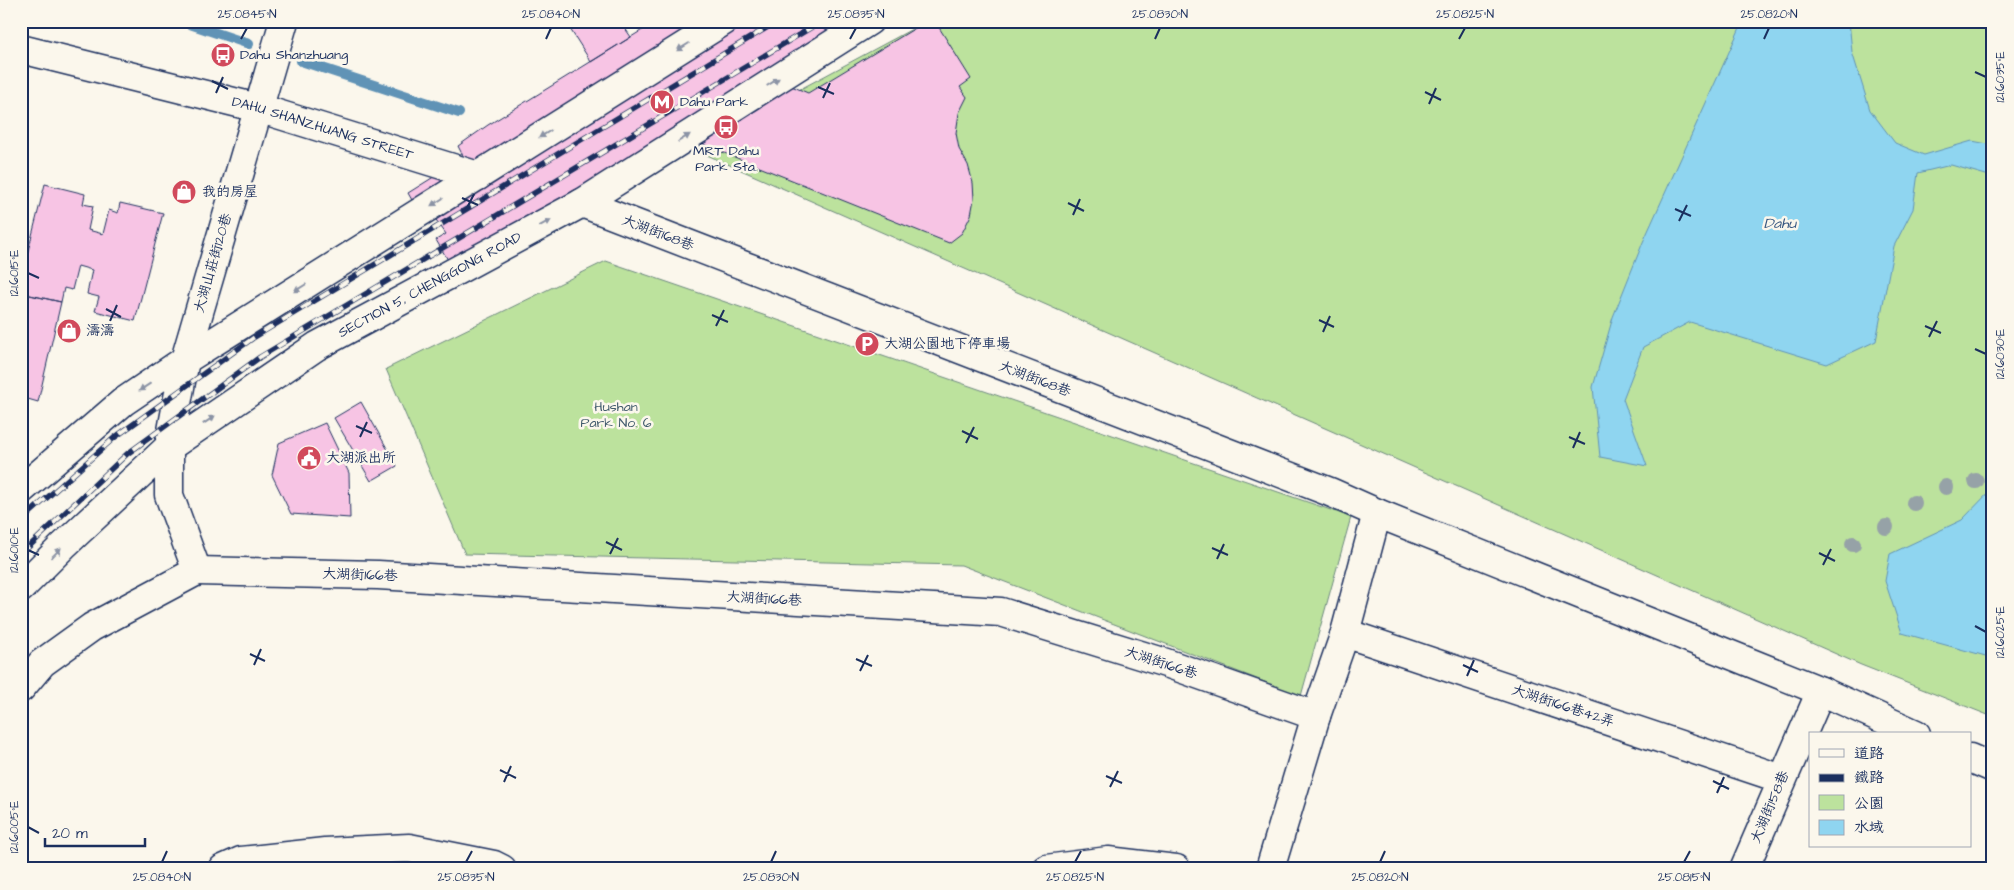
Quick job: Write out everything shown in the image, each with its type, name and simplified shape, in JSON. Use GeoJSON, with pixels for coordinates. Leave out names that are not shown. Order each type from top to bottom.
{"type":"FeatureCollection","features":[{"type":"Feature","properties":{"kind":"street","name":"大湖山莊街120巷"},"geometry":{"type":"LineString","coordinates":[[197,571],[169,495],[169,447],[185,360],[284,21]]}},
{"type":"Feature","properties":{"kind":"street"},"geometry":{"type":"LineString","coordinates":[[21,490],[123,402],[185,360],[724,21]]}},
{"type":"Feature","properties":{"kind":"street","name":"SECTION 5, CHENGGONG ROAD"},"geometry":{"type":"LineString","coordinates":[[21,588],[169,447],[317,346],[582,203],[869,21]]}},
{"type":"Feature","properties":{"kind":"street","name":"DAHU SHANZHUANG STREET"},"geometry":{"type":"LineString","coordinates":[[21,49],[258,108],[478,176]]}},
{"type":"Feature","properties":{"kind":"street","name":"大湖街168巷"},"geometry":{"type":"LineString","coordinates":[[582,203],[1330,492],[1377,513],[1821,691],[1912,732]]}},
{"type":"Feature","properties":{"kind":"street"},"geometry":{"type":"LineString","coordinates":[[1270,869],[1316,716],[1345,633],[1377,513]]}},
{"type":"Feature","properties":{"kind":"street"},"geometry":{"type":"LineString","coordinates":[[21,688],[42,663],[92,627],[197,571]]}},
{"type":"Feature","properties":{"kind":"street","name":"大湖街166巷"},"geometry":{"type":"LineString","coordinates":[[197,571],[378,575],[1001,612],[1166,663],[1316,716]]}},
{"type":"Feature","properties":{"kind":"street","name":"大湖街166巷42弄"},"geometry":{"type":"LineString","coordinates":[[1345,633],[1782,779]]}},
{"type":"Feature","properties":{"kind":"street","name":"大湖街158巷"},"geometry":{"type":"LineString","coordinates":[[1744,869],[1821,691]]}},
{"type":"Feature","properties":{"kind":"street"},"geometry":{"type":"LineString","coordinates":[[1972,759],[1993,768]]}},
{"type":"Feature","properties":{"kind":"street"},"geometry":{"type":"LineString","coordinates":[[236,866],[325,852],[409,848],[494,865],[502,869]]}},
{"type":"Feature","properties":{"kind":"street"},"geometry":{"type":"LineString","coordinates":[[1046,869],[1108,861],[1176,869]]}},
{"type":"Feature","properties":{"kind":"green space","name":"Dahu Park"},"geometry":{"type":"Polygon","coordinates":[[[927,21],[1993,21],[1993,717],[1861,665],[698,151],[793,93],[927,21]]]}},
{"type":"Feature","properties":{"kind":"green space","name":"Hushan Park No. 6"},"geometry":{"type":"Polygon","coordinates":[[[606,261],[1351,517],[1301,696],[961,565],[465,554],[386,369],[606,261]]]}},
{"type":"Feature","properties":{"kind":"water","name":"Dahu"},"geometry":{"type":"Polygon","coordinates":[[[1743,21],[1849,21],[1852,52],[1870,110],[1895,143],[1924,155],[1972,141],[1993,145],[1993,177],[1951,165],[1918,173],[1913,209],[1894,246],[1876,341],[1827,364],[1690,322],[1643,347],[1623,399],[1647,466],[1600,457],[1593,387],[1613,317],[1643,242],[1743,21]]]}},
{"type":"Feature","properties":{"kind":"water"},"geometry":{"type":"Polygon","coordinates":[[[1993,488],[1993,658],[1902,633],[1885,581],[1890,554],[1962,520],[1993,488]]]}},
{"type":"Feature","properties":{"kind":"building"},"geometry":{"type":"Polygon","coordinates":[[[565,21],[620,21],[631,37],[591,62],[565,21]]]}},
{"type":"Feature","properties":{"kind":"building"},"geometry":{"type":"Polygon","coordinates":[[[657,21],[828,21],[841,41],[451,265],[436,240],[446,234],[434,217],[425,223],[408,193],[464,158],[458,146],[488,125],[657,21]]]}},
{"type":"Feature","properties":{"kind":"building"},"geometry":{"type":"Polygon","coordinates":[[[927,21],[935,21],[971,79],[960,87],[967,97],[959,113],[956,133],[959,149],[968,165],[973,183],[974,199],[971,215],[962,233],[949,243],[687,138],[789,85],[808,93],[927,21]]]}},
{"type":"Feature","properties":{"kind":"building"},"geometry":{"type":"Polygon","coordinates":[[[45,184],[85,194],[83,204],[93,206],[88,230],[103,234],[109,210],[118,213],[120,203],[163,213],[135,321],[95,311],[99,297],[87,294],[92,270],[78,266],[72,290],[64,288],[61,302],[21,293],[21,279],[45,184]]]}},
{"type":"Feature","properties":{"kind":"building"},"geometry":{"type":"Polygon","coordinates":[[[21,293],[61,302],[38,402],[21,397],[21,293]]]}},
{"type":"Feature","properties":{"kind":"building"},"geometry":{"type":"Polygon","coordinates":[[[361,402],[397,466],[371,481],[334,418],[361,402]]]}},
{"type":"Feature","properties":{"kind":"building","name":"大湖派出所"},"geometry":{"type":"Polygon","coordinates":[[[325,423],[349,473],[350,518],[291,514],[272,475],[279,443],[325,423]]]}},
{"type":"Feature","properties":{"kind":"waterway"},"geometry":{"type":"LineString","coordinates":[[181,21],[249,44]]}},
{"type":"Feature","properties":{"kind":"waterway"},"geometry":{"type":"LineString","coordinates":[[301,61],[459,113]]}},
{"type":"Feature","properties":{"kind":"railway"},"geometry":{"type":"LineString","coordinates":[[21,521],[114,438],[253,338],[778,21]]}},
{"type":"Feature","properties":{"kind":"railway"},"geometry":{"type":"LineString","coordinates":[[21,554],[127,454],[260,357],[822,21]]}},
{"type":"Feature","properties":{"kind":"place","name":"Dahu Shanzhuang"},"geometry":{"type":"Point","coordinates":[223,55]}},
{"type":"Feature","properties":{"kind":"place","name":"Dahu Park"},"geometry":{"type":"Point","coordinates":[662,102]}},
{"type":"Feature","properties":{"kind":"place","name":"MRT Dahu Park Sta."},"geometry":{"type":"Point","coordinates":[726,127]}},
{"type":"Feature","properties":{"kind":"place","name":"我的房屋"},"geometry":{"type":"Point","coordinates":[184,192]}},
{"type":"Feature","properties":{"kind":"place","name":"濤濤"},"geometry":{"type":"Point","coordinates":[69,331]}},
{"type":"Feature","properties":{"kind":"place","name":"大湖公園地下停車場"},"geometry":{"type":"Point","coordinates":[867,344]}},
{"type":"Feature","properties":{"kind":"place","name":"大湖派出所"},"geometry":{"type":"Point","coordinates":[309,458]}}]}
